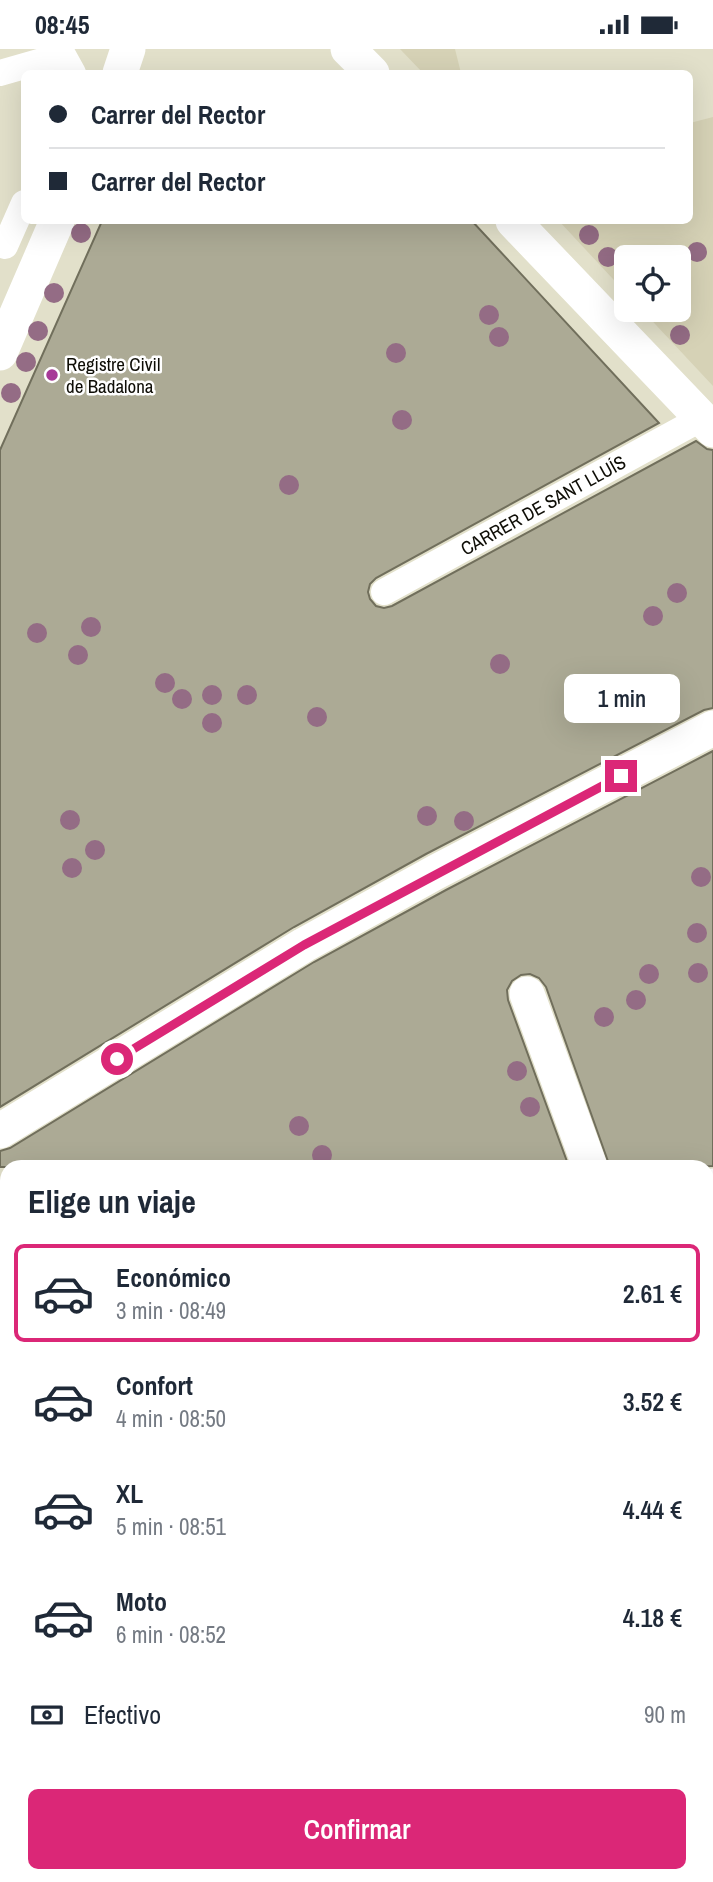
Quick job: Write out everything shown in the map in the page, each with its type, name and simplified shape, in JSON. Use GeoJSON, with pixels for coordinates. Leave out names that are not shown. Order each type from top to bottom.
{"type":"FeatureCollection","features":[{"type":"Feature","properties":{"kind":"street"},"geometry":{"type":"LineString","coordinates":[[121,70],[128,49]]}},
{"type":"Feature","properties":{"kind":"street"},"geometry":{"type":"LineString","coordinates":[[348,49],[369,70]]}},
{"type":"Feature","properties":{"kind":"street"},"geometry":{"type":"LineString","coordinates":[[0,73],[63,55],[72,70]]}},
{"type":"Feature","properties":{"kind":"street"},"geometry":{"type":"LineString","coordinates":[[0,240],[5,246],[21,210]]}},
{"type":"Feature","properties":{"kind":"street"},"geometry":{"type":"LineString","coordinates":[[0,353],[56,224]]}},
{"type":"Feature","properties":{"kind":"street"},"geometry":{"type":"LineString","coordinates":[[516,224],[707,424]]}},
{"type":"Feature","properties":{"kind":"street","name":"CARRER DE SANT LLUÍS"},"geometry":{"type":"LineString","coordinates":[[384,592],[707,424]]}},
{"type":"Feature","properties":{"kind":"street"},"geometry":{"type":"LineString","coordinates":[[0,1131],[304,945],[436,872],[713,728]]}},
{"type":"Feature","properties":{"kind":"street"},"geometry":{"type":"LineString","coordinates":[[527,994],[587,1160]]}},
{"type":"Feature","properties":{"kind":"shaded area"},"geometry":{"type":"Polygon","coordinates":[[[400,49],[455,49],[460,70],[420,70],[400,49]]]}},
{"type":"Feature","properties":{"kind":"shaded area"},"geometry":{"type":"Polygon","coordinates":[[[713,117],[713,386],[653,322],[691,322],[691,245],[614,245],[614,280],[562,224],[693,224],[693,122],[713,117]]]}},
{"type":"Feature","properties":{"kind":"building"},"geometry":{"type":"Polygon","coordinates":[[[101,224],[475,224],[659,423],[376,578],[370,584],[370,599],[376,606],[392,606],[696,441],[713,450],[713,708],[704,710],[426,854],[294,927],[0,1107],[0,450],[101,224]]]}},
{"type":"Feature","properties":{"kind":"building"},"geometry":{"type":"Polygon","coordinates":[[[713,751],[713,1160],[608,1160],[546,987],[539,978],[530,974],[521,975],[512,981],[507,990],[508,1000],[566,1160],[0,1160],[0,1151],[10,1148],[314,962],[713,751]]]}},
{"type":"Feature","properties":{"kind":"place","name":"Registre Civil de Badalona"},"geometry":{"type":"Point","coordinates":[52,375]}},
{"type":"Feature","properties":{"kind":"route"},"geometry":{"type":"LineString","coordinates":[[117,1059],[304,945],[436,872],[621,776]]}}]}
